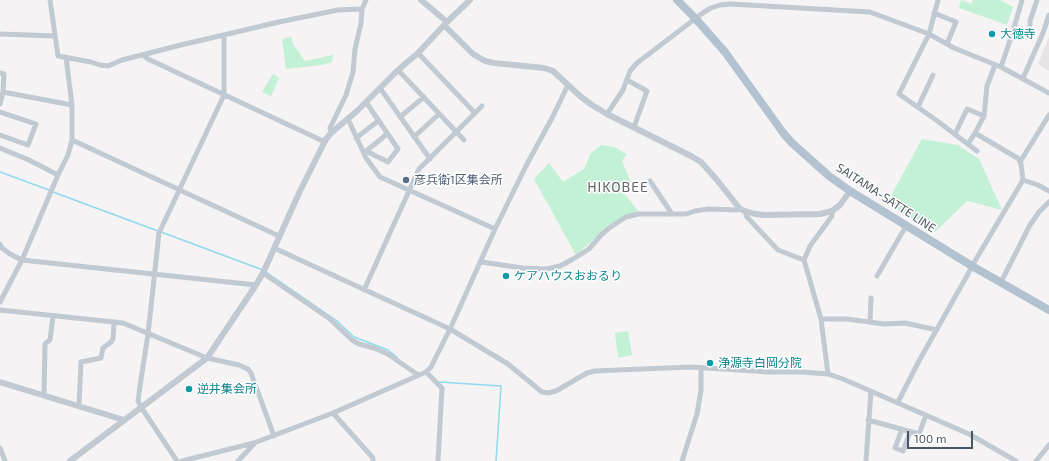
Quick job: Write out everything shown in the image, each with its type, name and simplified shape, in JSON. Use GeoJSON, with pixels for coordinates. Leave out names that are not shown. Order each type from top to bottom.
{"type":"FeatureCollection","features":[{"type":"Feature","properties":{"kind":"main road","name":"SAITAMA-SATTE LINE"},"geometry":{"type":"LineString","coordinates":[[677,0],[695,18],[724,52],[788,138],[823,171],[840,185],[906,226],[1049,310]]}},
{"type":"Feature","properties":{"kind":"street"},"geometry":{"type":"LineString","coordinates":[[50,0],[58,56],[108,66],[122,60],[224,35],[338,10],[362,8]]}},
{"type":"Feature","properties":{"kind":"street"},"geometry":{"type":"LineString","coordinates":[[331,133],[330,128],[346,95],[353,72],[355,49],[361,22],[362,8],[366,0]]}},
{"type":"Feature","properties":{"kind":"street"},"geometry":{"type":"LineString","coordinates":[[421,0],[446,24],[473,54],[485,61],[544,68],[553,71],[592,105],[701,162],[747,217],[778,250],[804,260]]}},
{"type":"Feature","properties":{"kind":"street"},"geometry":{"type":"LineString","coordinates":[[70,461],[207,358],[263,273],[300,191],[331,133],[348,119],[398,70],[418,53],[470,0]]}},
{"type":"Feature","properties":{"kind":"street"},"geometry":{"type":"LineString","coordinates":[[938,0],[929,34],[899,94],[977,151]]}},
{"type":"Feature","properties":{"kind":"street"},"geometry":{"type":"LineString","coordinates":[[968,144],[984,116],[988,86],[1014,28],[1022,0]]}},
{"type":"Feature","properties":{"kind":"street"},"geometry":{"type":"LineString","coordinates":[[1030,25],[1037,0]]}},
{"type":"Feature","properties":{"kind":"street"},"geometry":{"type":"LineString","coordinates":[[607,114],[624,90],[630,72],[637,64],[695,18],[712,8],[730,4],[870,12],[929,34],[954,48],[1023,78],[1049,93]]}},
{"type":"Feature","properties":{"kind":"street"},"geometry":{"type":"LineString","coordinates":[[934,13],[956,22],[947,44]]}},
{"type":"Feature","properties":{"kind":"street"},"geometry":{"type":"LineString","coordinates":[[1023,78],[1043,33],[1049,15]]}},
{"type":"Feature","properties":{"kind":"street"},"geometry":{"type":"LineString","coordinates":[[0,34],[55,36]]}},
{"type":"Feature","properties":{"kind":"street"},"geometry":{"type":"LineString","coordinates":[[176,461],[138,401],[148,334],[159,233],[224,95],[224,35]]}},
{"type":"Feature","properties":{"kind":"street"},"geometry":{"type":"LineString","coordinates":[[418,53],[475,113]]}},
{"type":"Feature","properties":{"kind":"street"},"geometry":{"type":"LineString","coordinates":[[143,55],[148,59],[325,142]]}},
{"type":"Feature","properties":{"kind":"street"},"geometry":{"type":"LineString","coordinates":[[0,302],[22,260],[68,155],[72,140],[72,105],[66,57]]}},
{"type":"Feature","properties":{"kind":"street"},"geometry":{"type":"LineString","coordinates":[[398,70],[464,140]]}},
{"type":"Feature","properties":{"kind":"street"},"geometry":{"type":"LineString","coordinates":[[0,73],[4,74],[3,92],[0,104]]}},
{"type":"Feature","properties":{"kind":"street"},"geometry":{"type":"LineString","coordinates":[[918,107],[933,75]]}},
{"type":"Feature","properties":{"kind":"street"},"geometry":{"type":"LineString","coordinates":[[627,80],[647,91],[634,127]]}},
{"type":"Feature","properties":{"kind":"street"},"geometry":{"type":"LineString","coordinates":[[182,461],[254,443],[274,436],[333,413],[426,372],[431,367],[450,329],[495,229],[568,85]]}},
{"type":"Feature","properties":{"kind":"street"},"geometry":{"type":"LineString","coordinates":[[380,88],[430,159]]}},
{"type":"Feature","properties":{"kind":"street"},"geometry":{"type":"LineString","coordinates":[[3,92],[72,105]]}},
{"type":"Feature","properties":{"kind":"street"},"geometry":{"type":"LineString","coordinates":[[400,117],[424,97]]}},
{"type":"Feature","properties":{"kind":"street"},"geometry":{"type":"LineString","coordinates":[[365,152],[388,162],[398,149],[366,102]]}},
{"type":"Feature","properties":{"kind":"street"},"geometry":{"type":"LineString","coordinates":[[364,290],[419,169],[482,106]]}},
{"type":"Feature","properties":{"kind":"street"},"geometry":{"type":"LineString","coordinates":[[955,134],[967,108],[984,116]]}},
{"type":"Feature","properties":{"kind":"street"},"geometry":{"type":"LineString","coordinates":[[0,112],[36,124],[28,145],[0,135]]}},
{"type":"Feature","properties":{"kind":"street"},"geometry":{"type":"LineString","coordinates":[[414,137],[439,114]]}},
{"type":"Feature","properties":{"kind":"street"},"geometry":{"type":"LineString","coordinates":[[1020,162],[1049,115]]}},
{"type":"Feature","properties":{"kind":"street"},"geometry":{"type":"LineString","coordinates":[[348,119],[356,138],[365,152],[366,158],[380,177],[495,229]]}},
{"type":"Feature","properties":{"kind":"street"},"geometry":{"type":"LineString","coordinates":[[356,138],[378,121]]}},
{"type":"Feature","properties":{"kind":"street"},"geometry":{"type":"LineString","coordinates":[[365,152],[387,134]]}},
{"type":"Feature","properties":{"kind":"street"},"geometry":{"type":"LineString","coordinates":[[898,402],[972,266],[1023,180],[1021,164],[1014,156],[975,134]]}},
{"type":"Feature","properties":{"kind":"street"},"geometry":{"type":"LineString","coordinates":[[72,140],[279,236]]}},
{"type":"Feature","properties":{"kind":"street"},"geometry":{"type":"LineString","coordinates":[[0,148],[29,160],[58,175]]}},
{"type":"Feature","properties":{"kind":"street"},"geometry":{"type":"LineString","coordinates":[[1023,180],[1038,185],[1049,191]]}},
{"type":"Feature","properties":{"kind":"street"},"geometry":{"type":"LineString","coordinates":[[650,181],[672,214]]}},
{"type":"Feature","properties":{"kind":"street"},"geometry":{"type":"LineString","coordinates":[[481,262],[523,268],[546,269],[560,266],[589,249],[609,228],[626,217],[638,214],[686,214],[708,209],[742,210],[764,215],[820,214],[832,211],[840,205],[850,191]]}},
{"type":"Feature","properties":{"kind":"street"},"geometry":{"type":"LineString","coordinates":[[1001,282],[1030,225],[1049,202]]}},
{"type":"Feature","properties":{"kind":"street"},"geometry":{"type":"LineString","coordinates":[[828,374],[821,320],[804,260],[810,246],[832,216],[832,211]]}},
{"type":"Feature","properties":{"kind":"street"},"geometry":{"type":"LineString","coordinates":[[877,276],[906,226]]}},
{"type":"Feature","properties":{"kind":"street"},"geometry":{"type":"LineString","coordinates":[[0,244],[2,248],[10,254],[22,260],[256,285]]}},
{"type":"Feature","properties":{"kind":"street"},"geometry":{"type":"LineString","coordinates":[[274,248],[450,329],[508,364],[542,392],[548,393],[556,391],[587,373],[595,371],[691,367],[828,374],[898,402],[969,434],[1016,461]]}},
{"type":"Feature","properties":{"kind":"street"},"geometry":{"type":"LineString","coordinates":[[263,273],[330,319],[352,340],[388,354],[418,375]]}},
{"type":"Feature","properties":{"kind":"street"},"geometry":{"type":"LineString","coordinates":[[870,322],[871,298]]}},
{"type":"Feature","properties":{"kind":"street"},"geometry":{"type":"LineString","coordinates":[[0,310],[123,323],[207,358],[248,369],[251,373],[274,436]]}},
{"type":"Feature","properties":{"kind":"street"},"geometry":{"type":"LineString","coordinates":[[44,396],[45,344],[50,340],[53,316]]}},
{"type":"Feature","properties":{"kind":"street"},"geometry":{"type":"LineString","coordinates":[[821,320],[847,319],[884,324],[905,324],[937,330]]}},
{"type":"Feature","properties":{"kind":"street"},"geometry":{"type":"LineString","coordinates":[[79,406],[81,362],[101,358],[103,348],[113,339],[114,322]]}},
{"type":"Feature","properties":{"kind":"street"},"geometry":{"type":"LineString","coordinates":[[682,461],[697,414],[701,390],[701,368]]}},
{"type":"Feature","properties":{"kind":"street"},"geometry":{"type":"LineString","coordinates":[[426,372],[442,388],[438,461]]}},
{"type":"Feature","properties":{"kind":"street"},"geometry":{"type":"LineString","coordinates":[[0,382],[124,420]]}},
{"type":"Feature","properties":{"kind":"street"},"geometry":{"type":"LineString","coordinates":[[866,461],[871,391]]}},
{"type":"Feature","properties":{"kind":"street"},"geometry":{"type":"LineString","coordinates":[[333,413],[373,458],[373,461]]}},
{"type":"Feature","properties":{"kind":"street"},"geometry":{"type":"LineString","coordinates":[[868,420],[919,434],[926,415]]}},
{"type":"Feature","properties":{"kind":"street"},"geometry":{"type":"LineString","coordinates":[[902,429],[895,448],[903,451],[910,432]]}},
{"type":"Feature","properties":{"kind":"street"},"geometry":{"type":"LineString","coordinates":[[238,461],[254,443]]}},
{"type":"Feature","properties":{"kind":"street"},"geometry":{"type":"LineString","coordinates":[[1036,461],[1049,446]]}},
{"type":"Feature","properties":{"kind":"street"},"geometry":{"type":"LineString","coordinates":[[0,448],[5,461]]}},
{"type":"Feature","properties":{"kind":"shaded area"},"geometry":{"type":"Polygon","coordinates":[[[1049,37],[1049,71],[1038,64],[1049,37]]]}},
{"type":"Feature","properties":{"kind":"green space"},"geometry":{"type":"Polygon","coordinates":[[[961,0],[971,4],[973,0],[1000,0],[1013,7],[1007,25],[959,8],[961,0]]]}},
{"type":"Feature","properties":{"kind":"green space"},"geometry":{"type":"Polygon","coordinates":[[[291,37],[293,44],[305,61],[333,55],[332,62],[322,65],[286,69],[282,39],[291,37]]]}},
{"type":"Feature","properties":{"kind":"green space"},"geometry":{"type":"Polygon","coordinates":[[[273,74],[279,78],[271,96],[262,92],[273,74]]]}},
{"type":"Feature","properties":{"kind":"green space"},"geometry":{"type":"Polygon","coordinates":[[[922,139],[958,145],[979,159],[1002,210],[967,201],[935,232],[887,203],[922,139]]]}},
{"type":"Feature","properties":{"kind":"green space"},"geometry":{"type":"Polygon","coordinates":[[[601,145],[614,147],[627,154],[622,161],[631,183],[624,193],[638,211],[605,227],[576,255],[534,179],[549,163],[563,182],[584,169],[591,153],[601,145]]]}},
{"type":"Feature","properties":{"kind":"green space"},"geometry":{"type":"Polygon","coordinates":[[[628,331],[632,355],[618,358],[615,333],[628,331]]]}},
{"type":"Feature","properties":{"kind":"waterway"},"geometry":{"type":"LineString","coordinates":[[0,172],[49,190]]}},
{"type":"Feature","properties":{"kind":"waterway"},"geometry":{"type":"LineString","coordinates":[[53,192],[158,231]]}},
{"type":"Feature","properties":{"kind":"waterway"},"geometry":{"type":"LineString","coordinates":[[161,232],[263,270]]}},
{"type":"Feature","properties":{"kind":"waterway"},"geometry":{"type":"LineString","coordinates":[[266,272],[337,321],[354,337],[388,350],[397,357]]}},
{"type":"Feature","properties":{"kind":"waterway"},"geometry":{"type":"LineString","coordinates":[[439,382],[501,386],[496,461]]}},
{"type":"Feature","properties":{"kind":"place","name":"大徳寺"},"geometry":{"type":"Point","coordinates":[992,34]}},
{"type":"Feature","properties":{"kind":"place","name":"彦兵衛1区集会所"},"geometry":{"type":"Point","coordinates":[406,180]}},
{"type":"Feature","properties":{"kind":"place","name":"ケアハウスおおるり"},"geometry":{"type":"Point","coordinates":[506,276]}},
{"type":"Feature","properties":{"kind":"place","name":"浄源寺白岡分院"},"geometry":{"type":"Point","coordinates":[710,363]}},
{"type":"Feature","properties":{"kind":"place","name":"逆井集会所"},"geometry":{"type":"Point","coordinates":[189,389]}},
{"type":"Feature","properties":{"kind":"district","name":"HIKOBEE"},"geometry":{"type":"Point","coordinates":[618,187]}}]}
